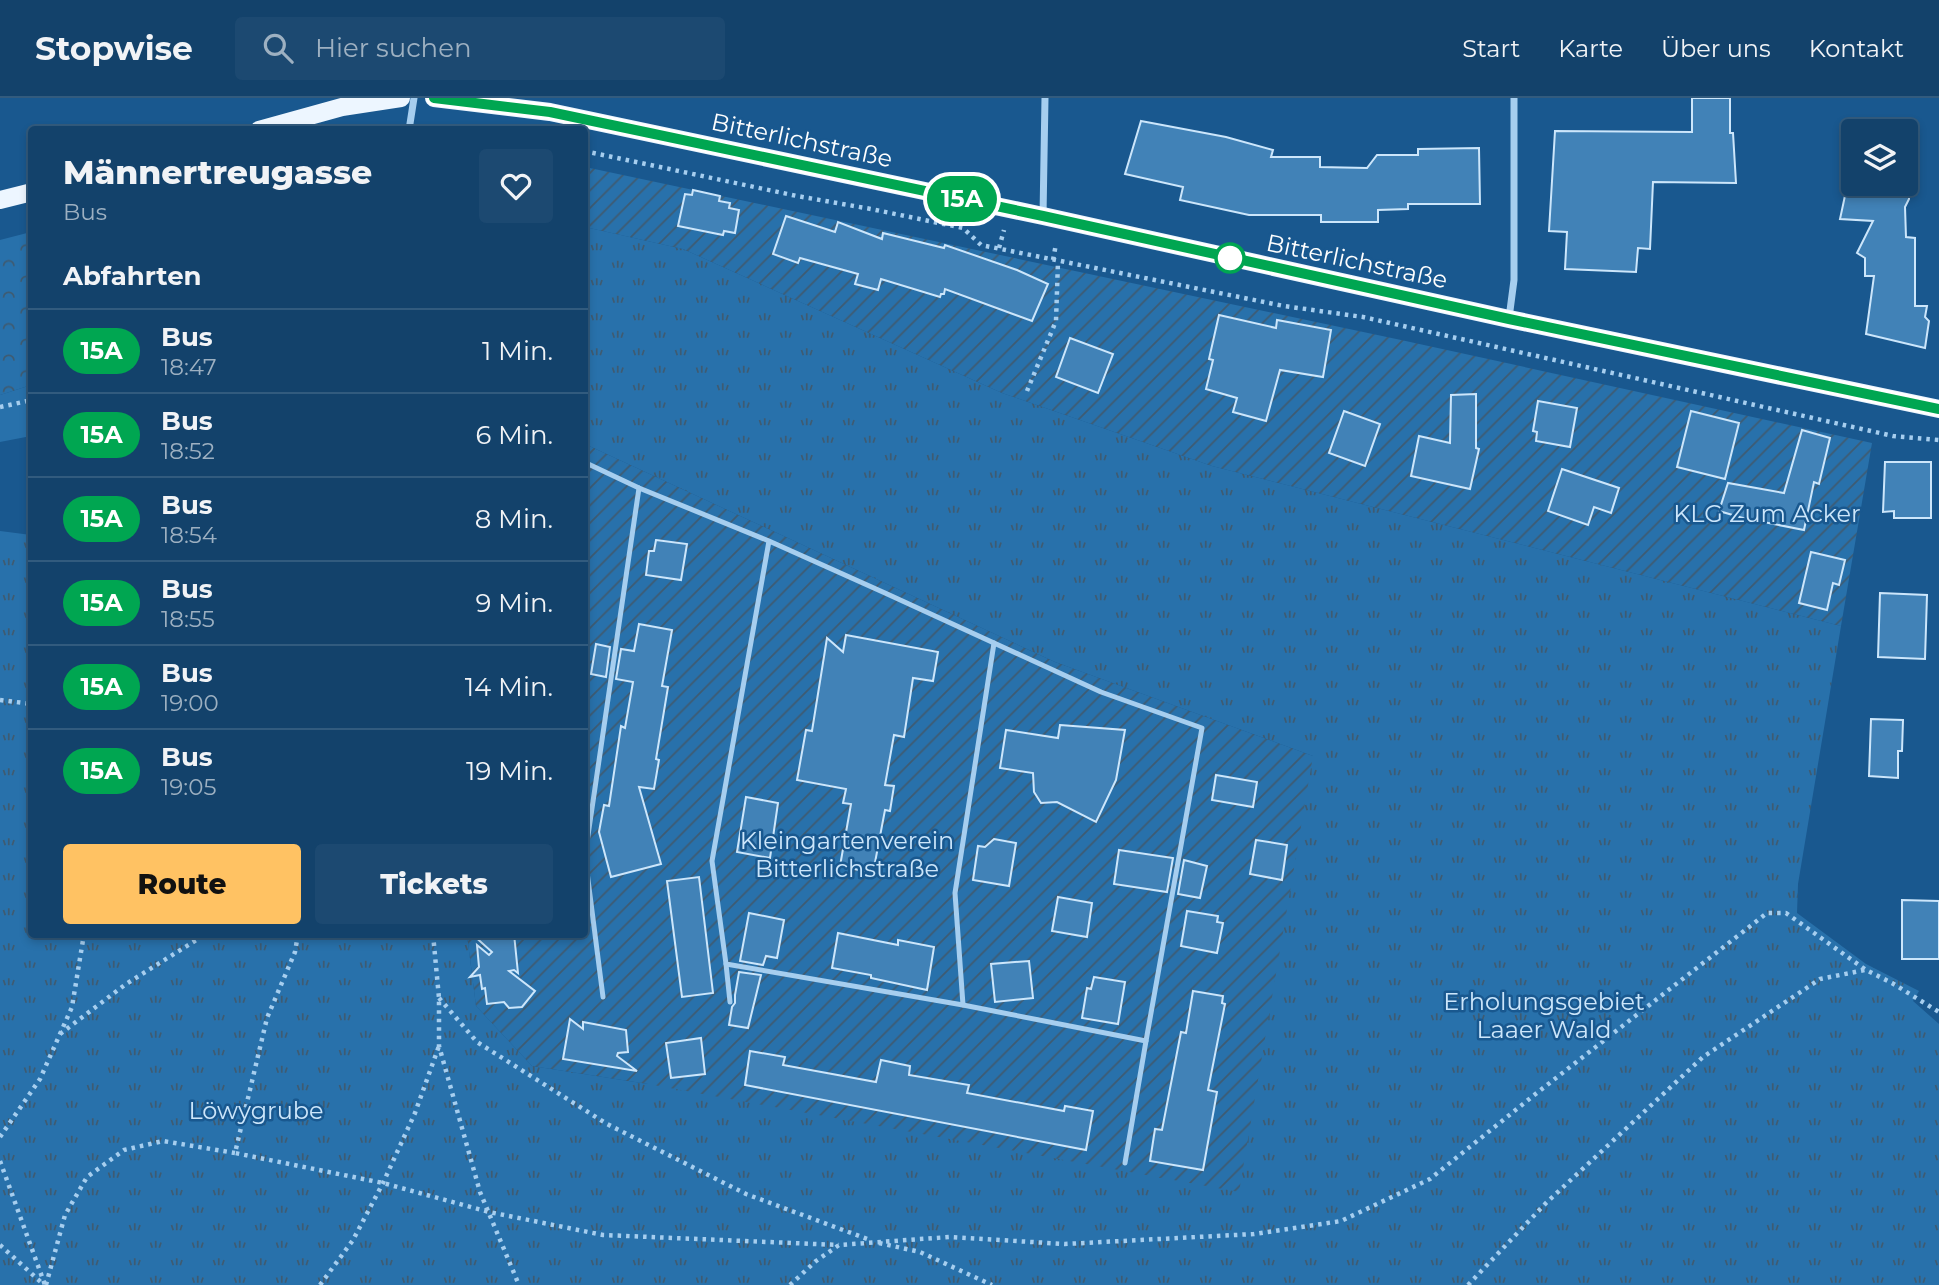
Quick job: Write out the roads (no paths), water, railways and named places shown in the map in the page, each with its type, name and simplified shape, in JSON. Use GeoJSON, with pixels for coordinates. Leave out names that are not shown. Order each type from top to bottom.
{"type":"FeatureCollection","features":[{"type":"Feature","properties":{"kind":"main road"},"geometry":{"type":"LineString","coordinates":[[272,126],[341,107],[401,98]]}},
{"type":"Feature","properties":{"kind":"main road","name":"Bitterlichstraße"},"geometry":{"type":"LineString","coordinates":[[434,98],[550,112],[1939,409]]}},
{"type":"Feature","properties":{"kind":"main road"},"geometry":{"type":"LineString","coordinates":[[0,200],[28,193]]}},
{"type":"Feature","properties":{"kind":"street"},"geometry":{"type":"LineString","coordinates":[[410,126],[414,98]]}},
{"type":"Feature","properties":{"kind":"street"},"geometry":{"type":"LineString","coordinates":[[1043,216],[1045,98]]}},
{"type":"Feature","properties":{"kind":"street"},"geometry":{"type":"LineString","coordinates":[[1509,319],[1514,280],[1514,98]]}},
{"type":"Feature","properties":{"kind":"lane"},"geometry":{"type":"LineString","coordinates":[[588,463],[639,488],[769,541],[1101,692],[1202,728],[1125,1163]]}},
{"type":"Feature","properties":{"kind":"lane"},"geometry":{"type":"LineString","coordinates":[[588,836],[639,488]]}},
{"type":"Feature","properties":{"kind":"lane"},"geometry":{"type":"LineString","coordinates":[[730,1002],[712,861],[769,541]]}},
{"type":"Feature","properties":{"kind":"lane"},"geometry":{"type":"LineString","coordinates":[[963,1005],[955,893],[994,643]]}},
{"type":"Feature","properties":{"kind":"lane"},"geometry":{"type":"LineString","coordinates":[[588,880],[603,997]]}},
{"type":"Feature","properties":{"kind":"lane"},"geometry":{"type":"LineString","coordinates":[[726,964],[963,1005],[1146,1041]]}},
{"type":"Feature","properties":{"kind":"park label","name":"KLG Zum Acker"},"geometry":{"type":"Point","coordinates":[1767,513]}},
{"type":"Feature","properties":{"kind":"park label","name":"Kleingartenverein Bitterlichstraße"},"geometry":{"type":"Point","coordinates":[847,854]}},
{"type":"Feature","properties":{"kind":"park label","name":"Erholungsgebiet Laaer Wald"},"geometry":{"type":"Point","coordinates":[1544,1015]}},
{"type":"Feature","properties":{"kind":"park label","name":"Löwygrube"},"geometry":{"type":"Point","coordinates":[256,1110]}}]}
